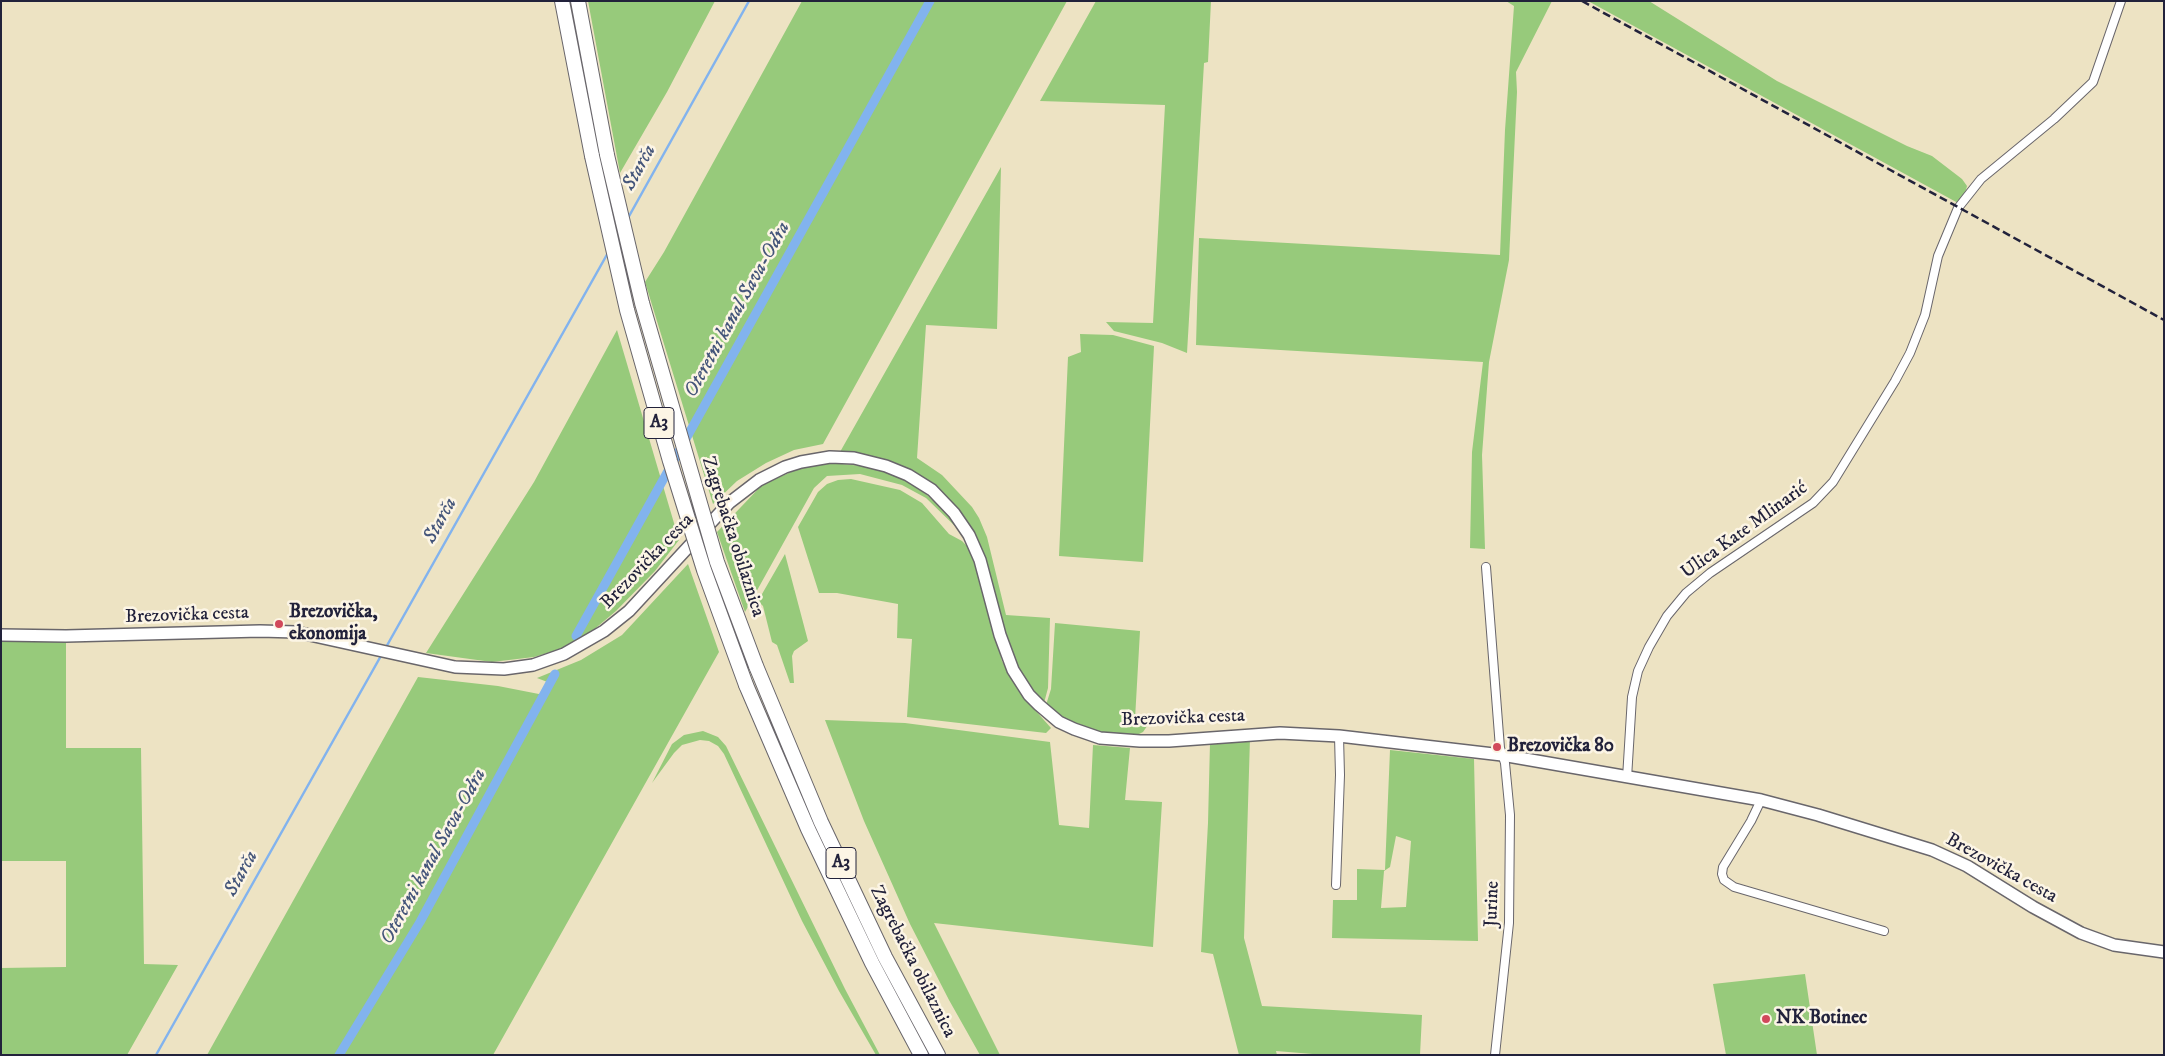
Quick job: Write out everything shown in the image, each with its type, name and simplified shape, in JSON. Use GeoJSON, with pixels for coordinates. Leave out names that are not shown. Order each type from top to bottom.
{"type":"FeatureCollection","features":[{"type":"Feature","properties":{"kind":"highway","name":"Zagrebačka obilaznica"},"geometry":{"type":"LineString","coordinates":[[562,1],[592,156],[627,310],[704,570],[746,685],[820,854],[872,963],[921,1055]]}},
{"type":"Feature","properties":{"kind":"highway","name":"Zagrebačka obilaznica"},"geometry":{"type":"LineString","coordinates":[[578,1],[607,155],[642,302],[717,562],[756,666],[821,822],[885,957],[938,1055]]}},
{"type":"Feature","properties":{"kind":"main road","name":"Brezovička cesta"},"geometry":{"type":"LineString","coordinates":[[1,636],[260,631],[306,634],[400,656],[455,666],[492,669],[533,665],[564,654],[604,631],[629,611],[729,503],[759,480],[785,467],[801,462],[830,458],[854,458],[886,466],[908,475],[932,490],[954,513],[969,535],[980,560],[1000,635],[1013,670],[1029,695],[1059,722],[1093,736],[1122,741],[1169,741],[1280,733],[1339,736],[1502,755],[1761,800],[1827,817],[1932,850],[1967,866],[2033,907],[2080,933],[2114,945],[2164,952]]}},
{"type":"Feature","properties":{"kind":"street","name":"Ulica Kate Mlinarić"},"geometry":{"type":"LineString","coordinates":[[1627,778],[1632,697],[1638,671],[1667,616],[1686,593],[1710,573],[1814,503],[1833,482],[1910,354],[1926,315],[1938,256],[1958,208],[1981,179],[2054,119],[2092,82],[2121,1]]}},
{"type":"Feature","properties":{"kind":"street"},"geometry":{"type":"LineString","coordinates":[[1486,566],[1502,755]]}},
{"type":"Feature","properties":{"kind":"street"},"geometry":{"type":"LineString","coordinates":[[1336,885],[1340,775],[1339,736]]}},
{"type":"Feature","properties":{"kind":"street","name":"Jurine"},"geometry":{"type":"LineString","coordinates":[[1495,1055],[1507,951],[1510,888],[1510,815],[1505,763],[1502,755]]}},
{"type":"Feature","properties":{"kind":"street"},"geometry":{"type":"LineString","coordinates":[[1761,800],[1751,822],[1723,867],[1722,874],[1724,880],[1734,887],[1884,931]]}},
{"type":"Feature","properties":{"kind":"green space"},"geometry":{"type":"Polygon","coordinates":[[[588,1],[715,1],[667,92],[620,173],[588,1]]]}},
{"type":"Feature","properties":{"kind":"green space"},"geometry":{"type":"Polygon","coordinates":[[[802,1],[1067,1],[823,444],[794,450],[766,463],[737,481],[713,504],[645,282],[664,252],[802,1]]]}},
{"type":"Feature","properties":{"kind":"green space"},"geometry":{"type":"Polygon","coordinates":[[[1096,1],[1211,1],[1208,62],[1204,63],[1187,353],[1162,343],[1114,331],[1106,322],[1153,323],[1165,105],[1040,101],[1096,1]]]}},
{"type":"Feature","properties":{"kind":"green space"},"geometry":{"type":"Polygon","coordinates":[[[1506,1],[1552,1],[1516,72],[1517,92],[1509,260],[1489,362],[1482,455],[1485,549],[1470,548],[1472,452],[1483,362],[1196,345],[1199,238],[1500,255],[1505,130],[1514,6],[1506,1]]]}},
{"type":"Feature","properties":{"kind":"green space"},"geometry":{"type":"Polygon","coordinates":[[[1588,1],[1649,1],[1777,81],[1907,146],[1932,156],[1962,179],[1967,186],[1966,190],[1958,203],[1588,1]]]}},
{"type":"Feature","properties":{"kind":"green space"},"geometry":{"type":"Polygon","coordinates":[[[1001,167],[997,329],[926,325],[917,458],[942,475],[972,507],[979,518],[987,537],[1006,615],[1050,618],[1048,688],[1044,703],[1020,673],[1005,634],[987,565],[976,537],[958,509],[933,485],[907,469],[872,456],[840,452],[1001,167]]]}},
{"type":"Feature","properties":{"kind":"green space"},"geometry":{"type":"Polygon","coordinates":[[[617,330],[679,540],[655,571],[616,611],[591,632],[561,649],[534,657],[492,662],[426,653],[534,482],[617,330]]]}},
{"type":"Feature","properties":{"kind":"green space"},"geometry":{"type":"Polygon","coordinates":[[[1080,334],[1113,335],[1154,346],[1143,562],[1059,556],[1068,357],[1081,352],[1080,334]]]}},
{"type":"Feature","properties":{"kind":"green space"},"geometry":{"type":"Polygon","coordinates":[[[832,463],[872,467],[904,479],[944,510],[958,529],[926,498],[902,485],[860,474],[827,476],[814,488],[745,612],[717,532],[763,484],[803,467],[832,463]]]}},
{"type":"Feature","properties":{"kind":"green space"},"geometry":{"type":"Polygon","coordinates":[[[851,479],[900,490],[922,503],[949,534],[962,541],[968,547],[979,573],[1002,661],[1020,693],[1051,728],[1046,733],[907,717],[912,639],[897,638],[898,604],[837,593],[819,593],[798,527],[818,492],[827,484],[838,480],[851,479]]]}},
{"type":"Feature","properties":{"kind":"green space"},"geometry":{"type":"Polygon","coordinates":[[[785,554],[808,641],[794,651],[792,656],[794,683],[790,683],[777,645],[772,642],[763,606],[758,601],[785,554]]]}},
{"type":"Feature","properties":{"kind":"green space"},"geometry":{"type":"Polygon","coordinates":[[[688,564],[719,652],[493,1055],[207,1055],[418,677],[498,686],[544,695],[550,683],[537,678],[581,660],[622,635],[688,564]]]}},
{"type":"Feature","properties":{"kind":"green space"},"geometry":{"type":"Polygon","coordinates":[[[1055,623],[1140,631],[1135,719],[1152,719],[1143,732],[1135,736],[1105,734],[1064,719],[1046,705],[1051,689],[1055,623]]]}},
{"type":"Feature","properties":{"kind":"green space"},"geometry":{"type":"Polygon","coordinates":[[[1,641],[66,641],[66,748],[141,748],[144,964],[178,965],[127,1055],[1,1055],[1,968],[66,967],[66,861],[1,861],[1,641]]]}},
{"type":"Feature","properties":{"kind":"green space"},"geometry":{"type":"Polygon","coordinates":[[[825,720],[905,723],[1050,742],[1059,825],[1089,828],[1093,745],[1130,748],[1125,800],[1162,802],[1153,947],[934,923],[1000,1055],[980,1055],[910,924],[864,821],[825,720]]]}},
{"type":"Feature","properties":{"kind":"green space"},"geometry":{"type":"Polygon","coordinates":[[[703,731],[718,737],[726,746],[845,989],[880,1055],[876,1055],[802,921],[724,754],[718,746],[709,741],[700,740],[682,745],[652,783],[672,744],[684,735],[703,731]]]}},
{"type":"Feature","properties":{"kind":"green space"},"geometry":{"type":"Polygon","coordinates":[[[1250,738],[1244,938],[1262,1006],[1422,1015],[1420,1055],[1325,1055],[1276,1051],[1277,1055],[1239,1055],[1213,954],[1201,952],[1210,743],[1250,738]]]}},
{"type":"Feature","properties":{"kind":"green space"},"geometry":{"type":"Polygon","coordinates":[[[1390,750],[1474,759],[1478,941],[1332,938],[1333,900],[1357,900],[1357,869],[1385,870],[1390,750]],[[1396,836],[1390,867],[1384,871],[1381,908],[1406,907],[1411,841],[1396,836]]]}},
{"type":"Feature","properties":{"kind":"green space","name":"NK Botinec"},"geometry":{"type":"Polygon","coordinates":[[[1805,974],[1817,1055],[1726,1055],[1713,984],[1805,974]]]}},
{"type":"Feature","properties":{"kind":"waterway","name":"Starča"},"geometry":{"type":"LineString","coordinates":[[628,218],[749,1]]}},
{"type":"Feature","properties":{"kind":"waterway","name":"Oteretni kanal Sava-Odra"},"geometry":{"type":"LineString","coordinates":[[576,636],[930,1]]}},
{"type":"Feature","properties":{"kind":"waterway","name":"Starča"},"geometry":{"type":"LineString","coordinates":[[385,649],[609,251]]}},
{"type":"Feature","properties":{"kind":"waterway","name":"Starča"},"geometry":{"type":"LineString","coordinates":[[156,1055],[382,654]]}},
{"type":"Feature","properties":{"kind":"waterway","name":"Oteretni kanal Sava-Odra"},"geometry":{"type":"LineString","coordinates":[[339,1055],[420,922],[555,674]]}},
{"type":"Feature","properties":{"kind":"railway"},"geometry":{"type":"LineString","coordinates":[[1582,1],[2164,320]]}},
{"type":"Feature","properties":{"kind":"place","name":"Brezovička, ekonomija"},"geometry":{"type":"Point","coordinates":[279,624]}},
{"type":"Feature","properties":{"kind":"place","name":"Brezovička 80"},"geometry":{"type":"Point","coordinates":[1497,747]}},
{"type":"Feature","properties":{"kind":"place","name":"NK Botinec"},"geometry":{"type":"Point","coordinates":[1766,1019]}}]}
